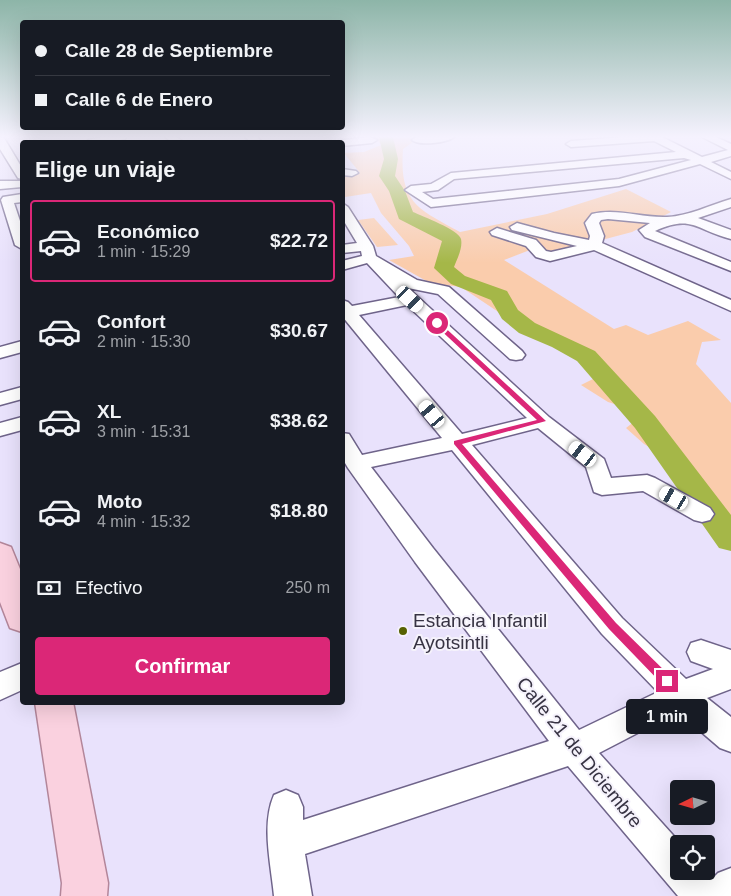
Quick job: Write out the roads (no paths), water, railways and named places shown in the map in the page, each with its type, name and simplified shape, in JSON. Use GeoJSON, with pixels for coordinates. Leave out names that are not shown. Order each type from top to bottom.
{"type":"FeatureCollection","features":[{"type":"Feature","properties":{"kind":"main road"},"geometry":{"type":"LineString","coordinates":[[8,574],[20,612]]}},
{"type":"Feature","properties":{"kind":"main road"},"geometry":{"type":"LineString","coordinates":[[55,705],[85,883],[84,896]]}},
{"type":"Feature","properties":{"kind":"street"},"geometry":{"type":"LineString","coordinates":[[447,179],[434,187],[411,190],[431,203],[619,182],[632,179]]}},
{"type":"Feature","properties":{"kind":"street"},"geometry":{"type":"LineString","coordinates":[[0,185],[20,184]]}},
{"type":"Feature","properties":{"kind":"street"},"geometry":{"type":"LineString","coordinates":[[18,222],[4,200],[20,198]]}},
{"type":"Feature","properties":{"kind":"street"},"geometry":{"type":"LineString","coordinates":[[729,206],[686,218],[666,221],[646,230],[650,234],[731,267]]}},
{"type":"Feature","properties":{"kind":"street"},"geometry":{"type":"LineString","coordinates":[[345,215],[368,252],[410,299],[542,421],[596,464],[602,487],[647,483],[702,514]]}},
{"type":"Feature","properties":{"kind":"street"},"geometry":{"type":"LineString","coordinates":[[595,245],[597,236],[592,223],[596,217],[616,216],[666,221]]}},
{"type":"Feature","properties":{"kind":"street"},"geometry":{"type":"LineString","coordinates":[[686,218],[731,235]]}},
{"type":"Feature","properties":{"kind":"street"},"geometry":{"type":"LineString","coordinates":[[516,227],[552,237],[595,245],[731,306]]}},
{"type":"Feature","properties":{"kind":"street"},"geometry":{"type":"LineString","coordinates":[[497,232],[531,242],[541,254],[550,257],[595,245]]}},
{"type":"Feature","properties":{"kind":"street"},"geometry":{"type":"LineString","coordinates":[[552,237],[549,240],[562,254]]}},
{"type":"Feature","properties":{"kind":"street"},"geometry":{"type":"LineString","coordinates":[[345,249],[368,252],[412,284],[443,290],[516,356]]}},
{"type":"Feature","properties":{"kind":"street"},"geometry":{"type":"LineString","coordinates":[[345,264],[368,252]]}},
{"type":"Feature","properties":{"kind":"street"},"geometry":{"type":"LineString","coordinates":[[346,309],[410,299]]}},
{"type":"Feature","properties":{"kind":"street"},"geometry":{"type":"LineString","coordinates":[[346,309],[612,626],[681,695],[731,737]]}},
{"type":"Feature","properties":{"kind":"street"},"geometry":{"type":"LineString","coordinates":[[0,353],[20,347]]}},
{"type":"Feature","properties":{"kind":"street"},"geometry":{"type":"LineString","coordinates":[[0,399],[20,394]]}},
{"type":"Feature","properties":{"kind":"street"},"geometry":{"type":"LineString","coordinates":[[349,451],[456,442],[542,421]]}},
{"type":"Feature","properties":{"kind":"street"},"geometry":{"type":"LineString","coordinates":[[0,430],[20,424]]}},
{"type":"Feature","properties":{"kind":"street","name":"Calle 21 de Diciembre"},"geometry":{"type":"LineString","coordinates":[[349,451],[424,555],[574,749],[670,859]]}},
{"type":"Feature","properties":{"kind":"street"},"geometry":{"type":"LineString","coordinates":[[701,652],[731,663]]}},
{"type":"Feature","properties":{"kind":"street"},"geometry":{"type":"LineString","coordinates":[[286,843],[574,749],[681,695],[731,675]]}},
{"type":"Feature","properties":{"kind":"street"},"geometry":{"type":"LineString","coordinates":[[0,687],[20,677]]}},
{"type":"Feature","properties":{"kind":"street"},"geometry":{"type":"LineString","coordinates":[[286,807],[286,843],[293,896]]}},
{"type":"Feature","properties":{"kind":"street","name":"Calle 21 de Diciembre"},"geometry":{"type":"LineString","coordinates":[[688,880],[702,896]]}},
{"type":"Feature","properties":{"kind":"street"},"geometry":{"type":"LineString","coordinates":[[722,896],[731,886]]}},
{"type":"Feature","properties":{"kind":"waterway"},"geometry":{"type":"LineString","coordinates":[[389,179],[397,191],[405,215],[430,226],[452,239],[451,249],[444,268],[458,280],[499,296],[510,314],[527,328],[560,342],[586,356],[645,422],[731,539]]}},
{"type":"Feature","properties":{"kind":"place","name":"Estancia Infantil Ayotsintli"},"geometry":{"type":"Point","coordinates":[403,631]}}]}
